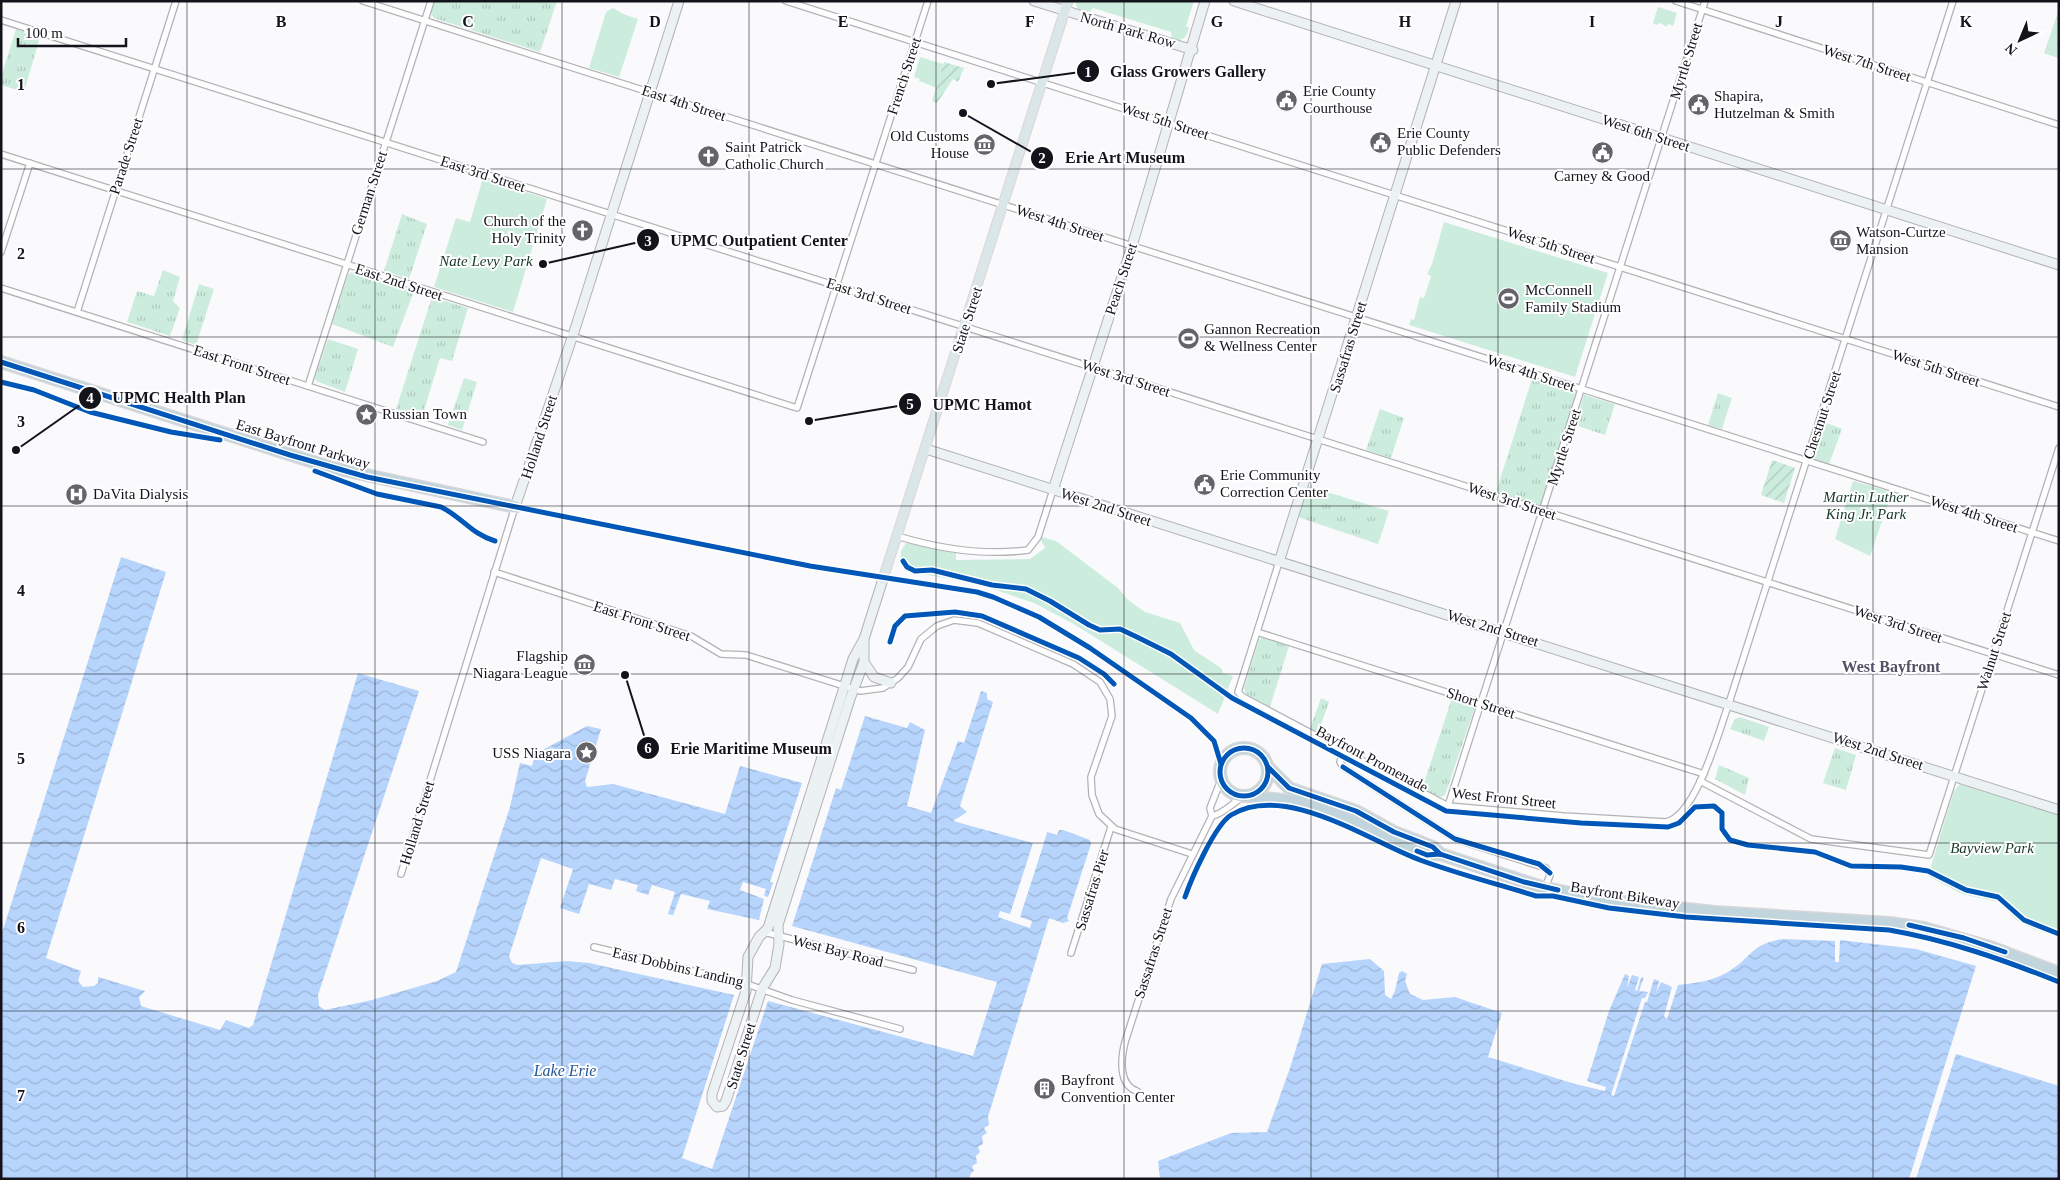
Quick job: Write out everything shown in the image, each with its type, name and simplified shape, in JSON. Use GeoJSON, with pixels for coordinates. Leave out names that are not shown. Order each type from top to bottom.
{"type":"FeatureCollection","features":[{"type":"Feature","properties":{"kind":"highway","name":"East Bayfront Parkway"},"geometry":{"type":"LineString","coordinates":[[1,362],[328,467],[515,507]]}},
{"type":"Feature","properties":{"kind":"highway"},"geometry":{"type":"LineString","coordinates":[[1246,796],[1260,791],[1264,786],[1267,780],[1268,767],[1266,761],[1257,751],[1238,748],[1223,760],[1220,773],[1221,780],[1228,791],[1246,796],[1292,801],[1330,812],[1428,855],[1440,854],[1545,888],[1612,901],[1683,909],[1909,925],[1964,938],[2059,973]]}},
{"type":"Feature","properties":{"kind":"highway"},"geometry":{"type":"LineString","coordinates":[[1268,767],[1289,788],[1356,811],[1394,832],[1433,847],[1440,854]]}},
{"type":"Feature","properties":{"kind":"main road","name":"State Street"},"geometry":{"type":"LineString","coordinates":[[883,579],[1004,206],[1068,1]]}},
{"type":"Feature","properties":{"kind":"street","name":"Parade Street"},"geometry":{"type":"LineString","coordinates":[[77,312],[176,1]]}},
{"type":"Feature","properties":{"kind":"street","name":"East 4th Street"},"geometry":{"type":"LineString","coordinates":[[363,1],[1004,206]]}},
{"type":"Feature","properties":{"kind":"street","name":"German Street"},"geometry":{"type":"LineString","coordinates":[[308,386],[430,1]]}},
{"type":"Feature","properties":{"kind":"street","name":"Holland Street"},"geometry":{"type":"LineString","coordinates":[[401,874],[494,572],[612,215],[679,1]]}},
{"type":"Feature","properties":{"kind":"street","name":"West 5th Street"},"geometry":{"type":"LineString","coordinates":[[786,1],[2059,407]]}},
{"type":"Feature","properties":{"kind":"street","name":"French Street"},"geometry":{"type":"LineString","coordinates":[[797,408],[928,1]]}},
{"type":"Feature","properties":{"kind":"street","name":"North Park Row"},"geometry":{"type":"LineString","coordinates":[[1034,1],[1193,50]]}},
{"type":"Feature","properties":{"kind":"street","name":"Peach Street"},"geometry":{"type":"LineString","coordinates":[[897,536],[931,546],[981,552],[1026,550],[1032,547],[1038,537],[1132,246],[1193,50],[1206,1]]}},
{"type":"Feature","properties":{"kind":"street","name":"West 6th Street"},"geometry":{"type":"LineString","coordinates":[[1234,1],[2059,265]]}},
{"type":"Feature","properties":{"kind":"street","name":"Sassafras Street"},"geometry":{"type":"LineString","coordinates":[[1238,692],[1456,1]]}},
{"type":"Feature","properties":{"kind":"street","name":"West 7th Street"},"geometry":{"type":"LineString","coordinates":[[1676,1],[2059,125]]}},
{"type":"Feature","properties":{"kind":"street","name":"Myrtle Street"},"geometry":{"type":"LineString","coordinates":[[1448,806],[1705,1]]}},
{"type":"Feature","properties":{"kind":"street","name":"Chestnut Street"},"geometry":{"type":"LineString","coordinates":[[1674,820],[1688,804],[1704,774],[1729,703],[1953,1]]}},
{"type":"Feature","properties":{"kind":"street","name":"East 3rd Street"},"geometry":{"type":"LineString","coordinates":[[1,20],[964,327]]}},
{"type":"Feature","properties":{"kind":"street","name":"East 2nd Street"},"geometry":{"type":"LineString","coordinates":[[1,154],[797,408]]}},
{"type":"Feature","properties":{"kind":"street"},"geometry":{"type":"LineString","coordinates":[[1,252],[30,163]]}},
{"type":"Feature","properties":{"kind":"street","name":"West 4th Street"},"geometry":{"type":"LineString","coordinates":[[1004,206],[2059,541]]}},
{"type":"Feature","properties":{"kind":"street","name":"East Front Street"},"geometry":{"type":"LineString","coordinates":[[1,288],[483,442]]}},
{"type":"Feature","properties":{"kind":"street","name":"West 3rd Street"},"geometry":{"type":"LineString","coordinates":[[964,327],[2059,676]]}},
{"type":"Feature","properties":{"kind":"street","name":"Walnut Street"},"geometry":{"type":"LineString","coordinates":[[1700,780],[1810,839],[1929,855],[2059,448]]}},
{"type":"Feature","properties":{"kind":"street","name":"West 2nd Street"},"geometry":{"type":"LineString","coordinates":[[926,449],[1729,703],[2059,810]]}},
{"type":"Feature","properties":{"kind":"street","name":"East Front Street"},"geometry":{"type":"LineString","coordinates":[[494,572],[691,636],[721,654],[746,655],[849,688]]}},
{"type":"Feature","properties":{"kind":"street","name":"State Street"},"geometry":{"type":"LineString","coordinates":[[864,639],[864,662],[849,688],[768,928],[755,942],[748,957],[748,984],[712,1094],[712,1101],[717,1107],[723,1106],[726,1101],[762,989],[775,968],[778,925],[849,688],[853,659],[864,639],[883,579]]}},
{"type":"Feature","properties":{"kind":"street"},"geometry":{"type":"LineString","coordinates":[[849,688],[872,690],[891,682],[908,667],[917,646],[926,634],[937,626],[954,620],[978,623],[1091,674],[1106,690],[1112,708],[1111,723],[1091,777],[1095,805],[1111,827],[1192,854]]}},
{"type":"Feature","properties":{"kind":"street","name":"Short Street"},"geometry":{"type":"LineString","coordinates":[[1257,632],[1704,774]]}},
{"type":"Feature","properties":{"kind":"street"},"geometry":{"type":"LineString","coordinates":[[864,662],[874,677],[891,682]]}},
{"type":"Feature","properties":{"kind":"street","name":"West Front Street"},"geometry":{"type":"LineString","coordinates":[[1238,692],[1249,700],[1448,806],[1563,816],[1666,822],[1674,820]]}},
{"type":"Feature","properties":{"kind":"street"},"geometry":{"type":"LineString","coordinates":[[1343,751],[1340,762],[1343,767],[1452,837],[1468,844],[1546,868],[1550,875],[1545,888]]}},
{"type":"Feature","properties":{"kind":"street","name":"Sassafras Street"},"geometry":{"type":"LineString","coordinates":[[1137,1091],[1130,1089],[1124,1079],[1123,1047],[1163,920],[1192,854],[1212,816],[1210,808],[1221,780]]}},
{"type":"Feature","properties":{"kind":"street"},"geometry":{"type":"LineString","coordinates":[[1212,816],[1221,814],[1234,802],[1246,796]]}},
{"type":"Feature","properties":{"kind":"street","name":"Sassafras Pier"},"geometry":{"type":"LineString","coordinates":[[1071,953],[1111,827]]}},
{"type":"Feature","properties":{"kind":"street","name":"West Bay Road"},"geometry":{"type":"LineString","coordinates":[[764,932],[913,970]]}},
{"type":"Feature","properties":{"kind":"street","name":"East Dobbins Landing"},"geometry":{"type":"LineString","coordinates":[[594,947],[748,984],[792,1000],[900,1029]]}},
{"type":"Feature","properties":{"kind":"green space"},"geometry":{"type":"Polygon","coordinates":[[[435,1],[557,1],[540,52],[434,18],[431,14],[435,1]]]}},
{"type":"Feature","properties":{"kind":"green space"},"geometry":{"type":"Polygon","coordinates":[[[1194,1],[1186,26],[1189,28],[1188,32],[1185,37],[1179,40],[1172,38],[1171,32],[1093,8],[1090,12],[1078,9],[1075,2],[1194,1]]]}},
{"type":"Feature","properties":{"kind":"green space"},"geometry":{"type":"Polygon","coordinates":[[[1658,7],[1677,13],[1673,26],[1668,24],[1667,27],[1660,23],[1656,25],[1653,23],[1658,7]]]}},
{"type":"Feature","properties":{"kind":"green space"},"geometry":{"type":"Polygon","coordinates":[[[613,8],[638,19],[619,77],[589,68],[606,12],[613,8]]]}},
{"type":"Feature","properties":{"kind":"green space"},"geometry":{"type":"Polygon","coordinates":[[[2059,9],[2059,56],[2058,58],[2044,53],[2059,9]]]}},
{"type":"Feature","properties":{"kind":"green space"},"geometry":{"type":"Polygon","coordinates":[[[16,29],[40,37],[24,92],[1,85],[1,77],[16,29]]]}},
{"type":"Feature","properties":{"kind":"green space"},"geometry":{"type":"Polygon","coordinates":[[[920,57],[943,64],[937,88],[914,77],[920,57]]]}},
{"type":"Feature","properties":{"kind":"green space"},"geometry":{"type":"Polygon","coordinates":[[[944,62],[964,68],[958,82],[953,79],[937,103],[932,101],[944,62]]]}},
{"type":"Feature","properties":{"kind":"green space","name":"Nate Levy Park"},"geometry":{"type":"Polygon","coordinates":[[[483,178],[547,199],[513,312],[434,287],[456,218],[470,222],[483,178]]]}},
{"type":"Feature","properties":{"kind":"green space"},"geometry":{"type":"Polygon","coordinates":[[[402,214],[427,224],[409,279],[384,271],[402,214]]]}},
{"type":"Feature","properties":{"kind":"green space","name":"McConnell Family Stadium"},"geometry":{"type":"Polygon","coordinates":[[[1444,222],[1608,273],[1575,377],[1409,325],[1411,319],[1414,320],[1420,297],[1424,298],[1431,276],[1427,274],[1432,264],[1444,222]]]}},
{"type":"Feature","properties":{"kind":"green space"},"geometry":{"type":"Polygon","coordinates":[[[163,270],[180,277],[173,301],[180,308],[170,336],[127,322],[137,291],[154,296],[163,270]]]}},
{"type":"Feature","properties":{"kind":"green space"},"geometry":{"type":"Polygon","coordinates":[[[352,272],[414,291],[393,347],[332,324],[348,275],[352,272]]]}},
{"type":"Feature","properties":{"kind":"green space"},"geometry":{"type":"Polygon","coordinates":[[[199,284],[214,289],[196,345],[182,340],[199,284]]]}},
{"type":"Feature","properties":{"kind":"green space"},"geometry":{"type":"Polygon","coordinates":[[[432,297],[468,308],[452,361],[440,358],[422,417],[396,409],[432,297]]]}},
{"type":"Feature","properties":{"kind":"green space"},"geometry":{"type":"Polygon","coordinates":[[[328,339],[358,349],[345,392],[316,381],[315,377],[328,339]]]}},
{"type":"Feature","properties":{"kind":"green space"},"geometry":{"type":"Polygon","coordinates":[[[464,378],[477,382],[462,430],[448,425],[464,378]]]}},
{"type":"Feature","properties":{"kind":"green space"},"geometry":{"type":"Polygon","coordinates":[[[1532,379],[1576,392],[1541,507],[1496,492],[1532,379]]]}},
{"type":"Feature","properties":{"kind":"green space"},"geometry":{"type":"Polygon","coordinates":[[[1718,393],[1732,398],[1722,429],[1708,425],[1718,393]]]}},
{"type":"Feature","properties":{"kind":"green space"},"geometry":{"type":"Polygon","coordinates":[[[1584,395],[1615,404],[1605,435],[1575,425],[1584,395]]]}},
{"type":"Feature","properties":{"kind":"green space"},"geometry":{"type":"Polygon","coordinates":[[[1380,409],[1404,418],[1391,458],[1366,450],[1380,409]]]}},
{"type":"Feature","properties":{"kind":"green space"},"geometry":{"type":"Polygon","coordinates":[[[1824,422],[1842,429],[1829,464],[1812,458],[1824,422]]]}},
{"type":"Feature","properties":{"kind":"green space"},"geometry":{"type":"Polygon","coordinates":[[[1772,460],[1795,468],[1784,503],[1761,495],[1772,460]]]}},
{"type":"Feature","properties":{"kind":"green space","name":"Martin Luther King Jr. Park"},"geometry":{"type":"Polygon","coordinates":[[[1853,481],[1892,492],[1870,556],[1835,539],[1853,481]]]}},
{"type":"Feature","properties":{"kind":"green space"},"geometry":{"type":"Polygon","coordinates":[[[1307,486],[1389,511],[1378,544],[1298,517],[1307,486]]]}},
{"type":"Feature","properties":{"kind":"green space"},"geometry":{"type":"Polygon","coordinates":[[[1042,537],[1056,541],[1118,588],[1128,600],[1145,612],[1180,623],[1194,650],[1222,669],[1223,673],[1233,676],[1218,714],[1072,623],[1034,603],[975,583],[909,572],[900,560],[901,551],[906,543],[956,553],[956,560],[1030,559],[1045,548],[1041,540],[1042,537]]]}},
{"type":"Feature","properties":{"kind":"green space"},"geometry":{"type":"Polygon","coordinates":[[[1262,637],[1289,646],[1270,707],[1246,694],[1244,688],[1259,640],[1262,637]]]}},
{"type":"Feature","properties":{"kind":"green space"},"geometry":{"type":"Polygon","coordinates":[[[1321,698],[1329,702],[1318,733],[1310,729],[1321,698]]]}},
{"type":"Feature","properties":{"kind":"green space"},"geometry":{"type":"Polygon","coordinates":[[[1452,698],[1471,703],[1475,707],[1445,795],[1439,798],[1422,789],[1452,698]]]}},
{"type":"Feature","properties":{"kind":"green space"},"geometry":{"type":"Polygon","coordinates":[[[1740,717],[1769,727],[1764,741],[1730,729],[1735,719],[1740,717]]]}},
{"type":"Feature","properties":{"kind":"green space"},"geometry":{"type":"Polygon","coordinates":[[[1835,748],[1856,755],[1846,790],[1823,783],[1835,748]]]}},
{"type":"Feature","properties":{"kind":"green space"},"geometry":{"type":"Polygon","coordinates":[[[1719,765],[1749,778],[1745,795],[1715,779],[1719,765]]]}},
{"type":"Feature","properties":{"kind":"green space","name":"Bayview Park"},"geometry":{"type":"Polygon","coordinates":[[[1960,784],[2059,815],[2059,938],[2018,921],[1998,902],[1962,894],[1928,876],[1954,791],[1960,784]]]}},
{"type":"Feature","properties":{"kind":"water","name":"Lake Erie"},"geometry":{"type":"Polygon","coordinates":[[[121,557],[166,572],[46,958],[81,971],[78,981],[83,987],[94,986],[98,983],[98,977],[145,991],[139,997],[141,1006],[220,1030],[226,1020],[249,1028],[253,1025],[358,673],[419,691],[318,995],[319,1006],[325,1010],[372,1000],[437,981],[456,972],[510,807],[520,763],[532,766],[535,754],[587,726],[601,729],[585,781],[587,787],[613,784],[725,814],[740,766],[802,783],[770,882],[773,883],[768,897],[764,896],[766,889],[743,882],[740,890],[764,899],[759,920],[707,909],[710,901],[681,894],[673,915],[668,914],[675,892],[652,885],[648,895],[636,891],[638,885],[615,879],[611,890],[589,884],[579,914],[560,908],[573,869],[541,858],[509,956],[512,963],[518,965],[567,961],[589,963],[734,995],[682,1158],[712,1169],[768,1001],[973,1056],[997,982],[792,926],[836,788],[841,790],[865,716],[907,728],[910,722],[925,730],[907,806],[931,813],[958,741],[964,743],[981,691],[987,693],[987,699],[993,702],[960,806],[967,812],[953,821],[1043,846],[1047,832],[1057,835],[1059,830],[1090,840],[1091,844],[1067,918],[1069,921],[1063,923],[1049,918],[988,1117],[989,1125],[984,1128],[987,1133],[982,1136],[983,1144],[978,1147],[980,1152],[976,1156],[977,1163],[972,1166],[974,1171],[969,1179],[1,1179],[1,936],[121,557]]]}},
{"type":"Feature","properties":{"kind":"water"},"geometry":{"type":"Polygon","coordinates":[[[1783,939],[1835,941],[1835,962],[1839,962],[1840,940],[1916,949],[1976,966],[1909,1179],[1160,1179],[1158,1161],[1231,1133],[1267,1132],[1290,1068],[1322,964],[1370,959],[1384,971],[1385,995],[1391,999],[1399,973],[1402,971],[1407,974],[1405,981],[1410,994],[1423,1000],[1455,997],[1502,1013],[1488,1057],[1575,1084],[1605,1091],[1606,1087],[1587,1081],[1609,1011],[1625,974],[1629,976],[1627,988],[1632,975],[1639,977],[1635,990],[1637,991],[1641,978],[1644,977],[1639,991],[1648,992],[1645,998],[1642,998],[1611,1095],[1614,1096],[1654,979],[1659,981],[1656,993],[1661,982],[1672,987],[1664,1016],[1667,1019],[1678,985],[1718,977],[1739,965],[1759,947],[1783,939]]]}},
{"type":"Feature","properties":{"kind":"water"},"geometry":{"type":"Polygon","coordinates":[[[1956,1054],[2059,1086],[2059,1179],[1916,1179],[1956,1054]]]}},
{"type":"Feature","properties":{"kind":"pier"},"geometry":{"type":"Polygon","coordinates":[[[1033,843],[1043,846],[1020,917],[1032,921],[1030,928],[998,917],[1000,911],[1010,914],[1033,843]]]}},
{"type":"Feature","properties":{"kind":"cycle path"},"geometry":{"type":"LineString","coordinates":[[1,362],[290,455],[367,477],[810,566],[977,592],[993,597],[1039,617],[1090,648],[1191,718],[1214,741],[1221,764]]}},
{"type":"Feature","properties":{"kind":"cycle path"},"geometry":{"type":"LineString","coordinates":[[1,382],[34,390],[90,412],[171,432],[220,440]]}},
{"type":"Feature","properties":{"kind":"cycle path"},"geometry":{"type":"LineString","coordinates":[[315,471],[377,494],[441,507],[479,534],[495,541]]}},
{"type":"Feature","properties":{"kind":"cycle path","name":"Bayfront Promenade"},"geometry":{"type":"LineString","coordinates":[[903,561],[907,567],[915,571],[932,570],[992,585],[1026,589],[1100,630],[1120,629],[1171,654],[1232,698],[1446,811],[1581,823],[1668,827],[1679,823],[1695,807],[1714,806],[1722,813],[1722,829],[1730,840],[1748,845],[1815,852],[1851,866],[1901,867],[1928,871],[1966,890],[1998,897],[2024,920],[2059,934]]}},
{"type":"Feature","properties":{"kind":"cycle path"},"geometry":{"type":"LineString","coordinates":[[890,642],[895,626],[905,616],[955,612],[982,616],[1079,658],[1104,674],[1114,684]]}},
{"type":"Feature","properties":{"kind":"cycle path"},"geometry":{"type":"LineString","coordinates":[[1239,748],[1249,748],[1258,752],[1264,758],[1267,763],[1268,772],[1267,781],[1258,792],[1249,796],[1239,796],[1230,792],[1224,786],[1220,777],[1220,767],[1224,758],[1230,752],[1239,748]]}},
{"type":"Feature","properties":{"kind":"cycle path"},"geometry":{"type":"LineString","coordinates":[[1268,767],[1289,788],[1356,811],[1394,832],[1433,847],[1440,854]]}},
{"type":"Feature","properties":{"kind":"cycle path"},"geometry":{"type":"LineString","coordinates":[[1343,767],[1455,839],[1539,864],[1550,873]]}},
{"type":"Feature","properties":{"kind":"cycle path","name":"Bayfront Bikeway"},"geometry":{"type":"LineString","coordinates":[[1185,897],[1211,840],[1225,821],[1231,815],[1253,807],[1276,805],[1327,818],[1420,860],[1536,896],[1553,896],[1609,908],[1686,917],[1889,930],[1933,939],[1976,952],[2059,982]]}},
{"type":"Feature","properties":{"kind":"cycle path"},"geometry":{"type":"LineString","coordinates":[[1417,851],[1427,855],[1440,854],[1524,882],[1558,890]]}},
{"type":"Feature","properties":{"kind":"cycle path"},"geometry":{"type":"LineString","coordinates":[[1909,925],[1964,938],[2005,952]]}},
{"type":"Feature","properties":{"kind":"place","name":"Glass Growers Gallery"},"geometry":{"type":"Point","coordinates":[991,84]}},
{"type":"Feature","properties":{"kind":"place","name":"Erie County Courthouse"},"geometry":{"type":"Point","coordinates":[1287,100]}},
{"type":"Feature","properties":{"kind":"place","name":"Shapira, Hutzelman & Smith"},"geometry":{"type":"Point","coordinates":[1698,105]}},
{"type":"Feature","properties":{"kind":"place","name":"Erie Art Museum"},"geometry":{"type":"Point","coordinates":[963,113]}},
{"type":"Feature","properties":{"kind":"place","name":"Erie County Public Defenders"},"geometry":{"type":"Point","coordinates":[1381,142]}},
{"type":"Feature","properties":{"kind":"place","name":"Old Customs House"},"geometry":{"type":"Point","coordinates":[985,145]}},
{"type":"Feature","properties":{"kind":"place","name":"Carney & Good"},"geometry":{"type":"Point","coordinates":[1602,153]}},
{"type":"Feature","properties":{"kind":"place","name":"Saint Patrick Catholic Church"},"geometry":{"type":"Point","coordinates":[709,156]}},
{"type":"Feature","properties":{"kind":"place","name":"Church of the Holy Trinity"},"geometry":{"type":"Point","coordinates":[582,230]}},
{"type":"Feature","properties":{"kind":"place","name":"Watson-Curtze Mansion"},"geometry":{"type":"Point","coordinates":[1840,241]}},
{"type":"Feature","properties":{"kind":"place","name":"UPMC Outpatient Center"},"geometry":{"type":"Point","coordinates":[543,264]}},
{"type":"Feature","properties":{"kind":"place","name":"McConnell Family Stadium"},"geometry":{"type":"Point","coordinates":[1509,299]}},
{"type":"Feature","properties":{"kind":"place","name":"Gannon Recreation & Wellness Center"},"geometry":{"type":"Point","coordinates":[1188,338]}},
{"type":"Feature","properties":{"kind":"place","name":"Russian Town"},"geometry":{"type":"Point","coordinates":[366,414]}},
{"type":"Feature","properties":{"kind":"place","name":"UPMC Hamot"},"geometry":{"type":"Point","coordinates":[809,421]}},
{"type":"Feature","properties":{"kind":"place","name":"UPMC Health Plan"},"geometry":{"type":"Point","coordinates":[16,450]}},
{"type":"Feature","properties":{"kind":"place","name":"Erie Community Correction Center"},"geometry":{"type":"Point","coordinates":[1204,484]}},
{"type":"Feature","properties":{"kind":"place","name":"DaVita Dialysis"},"geometry":{"type":"Point","coordinates":[77,494]}},
{"type":"Feature","properties":{"kind":"place","name":"Flagship Niagara League"},"geometry":{"type":"Point","coordinates":[584,665]}},
{"type":"Feature","properties":{"kind":"place","name":"Erie Maritime Museum"},"geometry":{"type":"Point","coordinates":[625,675]}},
{"type":"Feature","properties":{"kind":"place","name":"USS Niagara"},"geometry":{"type":"Point","coordinates":[587,753]}},
{"type":"Feature","properties":{"kind":"place","name":"Bayfront Convention Center"},"geometry":{"type":"Point","coordinates":[1045,1089]}},
{"type":"Feature","properties":{"kind":"district","name":"West Bayfront"},"geometry":{"type":"Point","coordinates":[1891,666]}}]}
